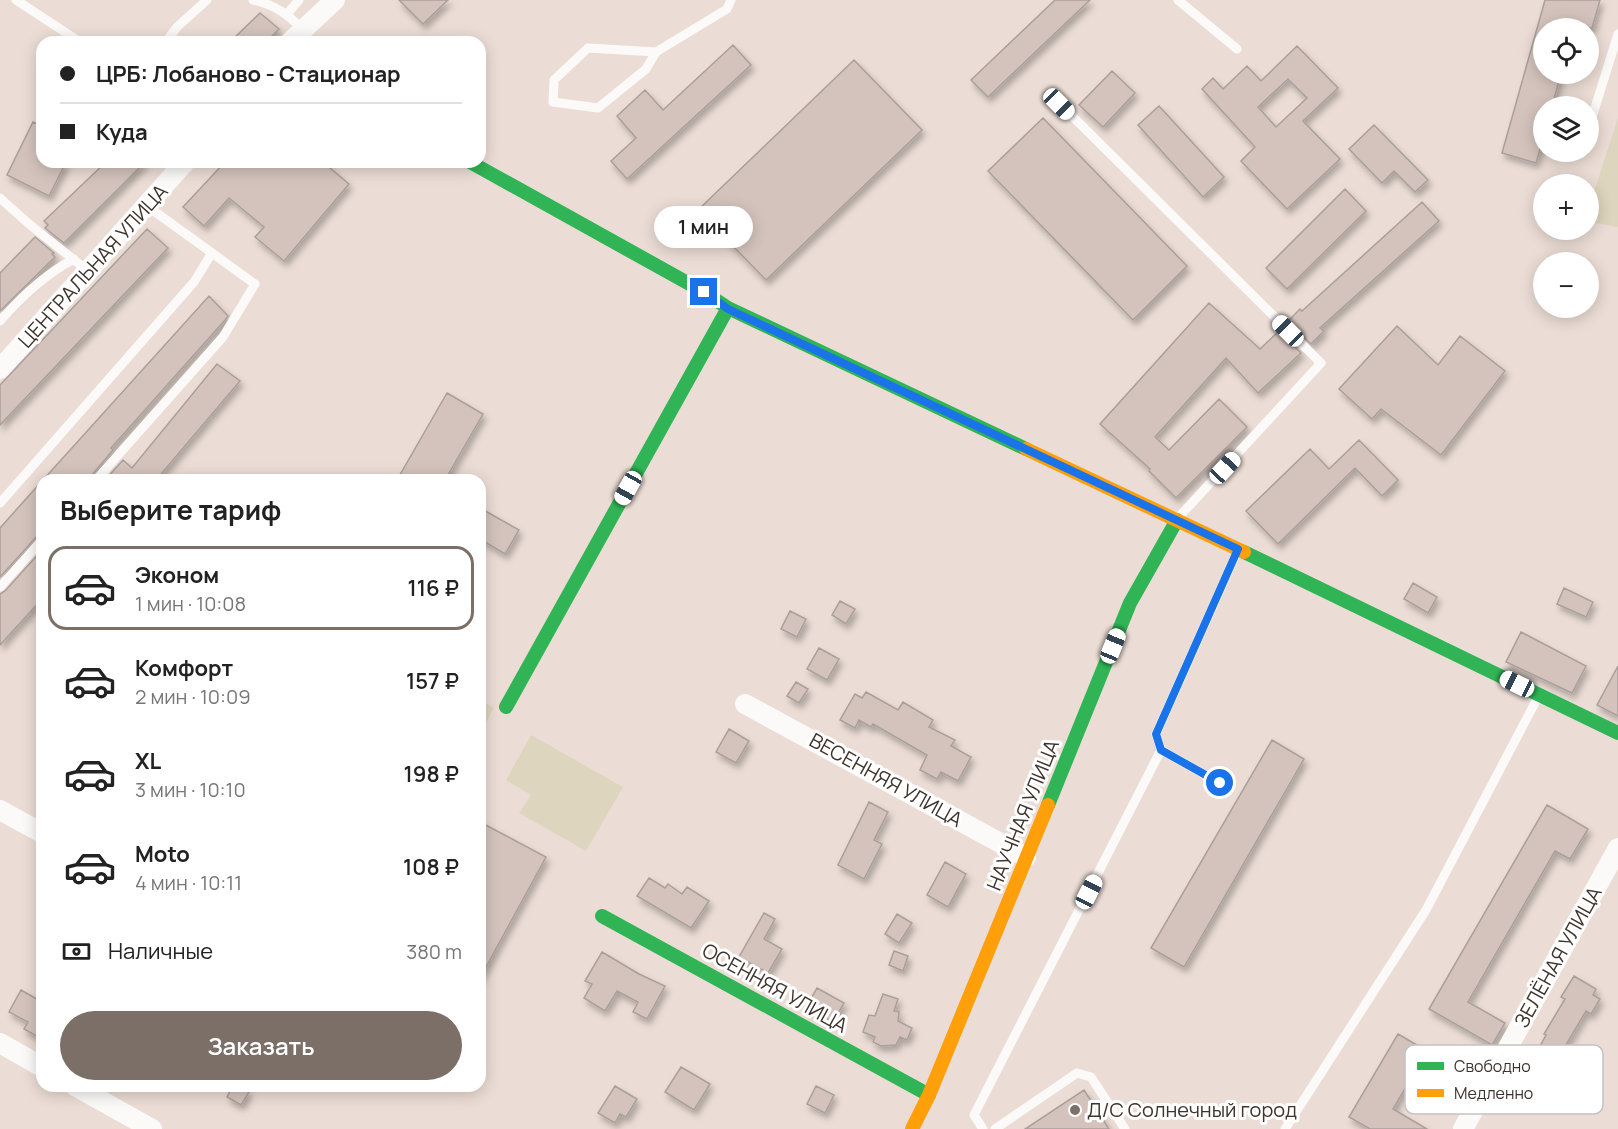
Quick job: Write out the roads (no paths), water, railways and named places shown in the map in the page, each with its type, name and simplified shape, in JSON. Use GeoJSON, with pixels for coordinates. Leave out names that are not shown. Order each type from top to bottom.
{"type":"FeatureCollection","features":[{"type":"Feature","properties":{"kind":"street"},"geometry":{"type":"LineString","coordinates":[[298,36],[336,0]]}},
{"type":"Feature","properties":{"kind":"street","name":"ЦЕНТРАЛЬНАЯ УЛИЦА"},"geometry":{"type":"LineString","coordinates":[[0,369],[81,265],[147,206],[180,168]]}},
{"type":"Feature","properties":{"kind":"street"},"geometry":{"type":"LineString","coordinates":[[482,168],[704,292],[728,309],[1238,549],[1618,733]]}},
{"type":"Feature","properties":{"kind":"street"},"geometry":{"type":"LineString","coordinates":[[506,707],[728,309]]}},
{"type":"Feature","properties":{"kind":"street","name":"НАУЧНАЯ УЛИЦА"},"geometry":{"type":"LineString","coordinates":[[912,1129],[930,1095],[1130,603],[1177,520]]}},
{"type":"Feature","properties":{"kind":"street","name":"ВЕСЕННЯЯ УЛИЦА"},"geometry":{"type":"LineString","coordinates":[[745,704],[1026,857]]}},
{"type":"Feature","properties":{"kind":"street"},"geometry":{"type":"LineString","coordinates":[[0,810],[36,830]]}},
{"type":"Feature","properties":{"kind":"street","name":"ЗЕЛЁНАЯ УЛИЦА"},"geometry":{"type":"LineString","coordinates":[[1509,1045],[1618,848]]}},
{"type":"Feature","properties":{"kind":"street","name":"ОСЕННЯЯ УЛИЦА"},"geometry":{"type":"LineString","coordinates":[[602,916],[930,1095]]}},
{"type":"Feature","properties":{"kind":"street"},"geometry":{"type":"LineString","coordinates":[[0,1043],[36,1064]]}},
{"type":"Feature","properties":{"kind":"street"},"geometry":{"type":"LineString","coordinates":[[86,1092],[152,1129]]}},
{"type":"Feature","properties":{"kind":"street","name":"ЗЕЛЁНАЯ УЛИЦА"},"geometry":{"type":"LineString","coordinates":[[1463,1129],[1471,1114]]}},
{"type":"Feature","properties":{"kind":"lane"},"geometry":{"type":"LineString","coordinates":[[16,0],[71,36]]}},
{"type":"Feature","properties":{"kind":"lane"},"geometry":{"type":"LineString","coordinates":[[170,36],[207,0]]}},
{"type":"Feature","properties":{"kind":"lane"},"geometry":{"type":"LineString","coordinates":[[253,0],[270,2],[287,14],[295,36]]}},
{"type":"Feature","properties":{"kind":"lane"},"geometry":{"type":"LineString","coordinates":[[287,14],[299,0]]}},
{"type":"Feature","properties":{"kind":"lane"},"geometry":{"type":"LineString","coordinates":[[656,52],[588,48],[554,80],[553,102],[598,108],[646,69],[656,52],[727,9],[731,0]]}},
{"type":"Feature","properties":{"kind":"lane"},"geometry":{"type":"LineString","coordinates":[[1178,0],[1237,49]]}},
{"type":"Feature","properties":{"kind":"lane"},"geometry":{"type":"LineString","coordinates":[[1599,96],[1618,34]]}},
{"type":"Feature","properties":{"kind":"lane"},"geometry":{"type":"LineString","coordinates":[[1059,104],[1321,363],[1177,520]]}},
{"type":"Feature","properties":{"kind":"lane"},"geometry":{"type":"LineString","coordinates":[[0,198],[81,265]]}},
{"type":"Feature","properties":{"kind":"lane"},"geometry":{"type":"LineString","coordinates":[[101,474],[223,337],[255,284],[147,206]]}},
{"type":"Feature","properties":{"kind":"lane"},"geometry":{"type":"LineString","coordinates":[[0,503],[194,282],[212,253]]}},
{"type":"Feature","properties":{"kind":"lane"},"geometry":{"type":"LineString","coordinates":[[0,321],[53,270],[81,265]]}},
{"type":"Feature","properties":{"kind":"lane"},"geometry":{"type":"LineString","coordinates":[[0,587],[36,547]]}},
{"type":"Feature","properties":{"kind":"lane"},"geometry":{"type":"LineString","coordinates":[[1220,783],[1161,750],[1156,734],[1238,549]]}},
{"type":"Feature","properties":{"kind":"lane"},"geometry":{"type":"LineString","coordinates":[[1285,1129],[1426,910],[1539,694]]}},
{"type":"Feature","properties":{"kind":"lane"},"geometry":{"type":"LineString","coordinates":[[983,1129],[974,1115],[1161,750]]}},
{"type":"Feature","properties":{"kind":"lane"},"geometry":{"type":"LineString","coordinates":[[995,1129],[1077,1073],[1091,1077],[1125,1129]]}},
{"type":"Feature","properties":{"kind":"place","name":"Д/С Солнечный город"},"geometry":{"type":"Point","coordinates":[1075,1110]}}]}
